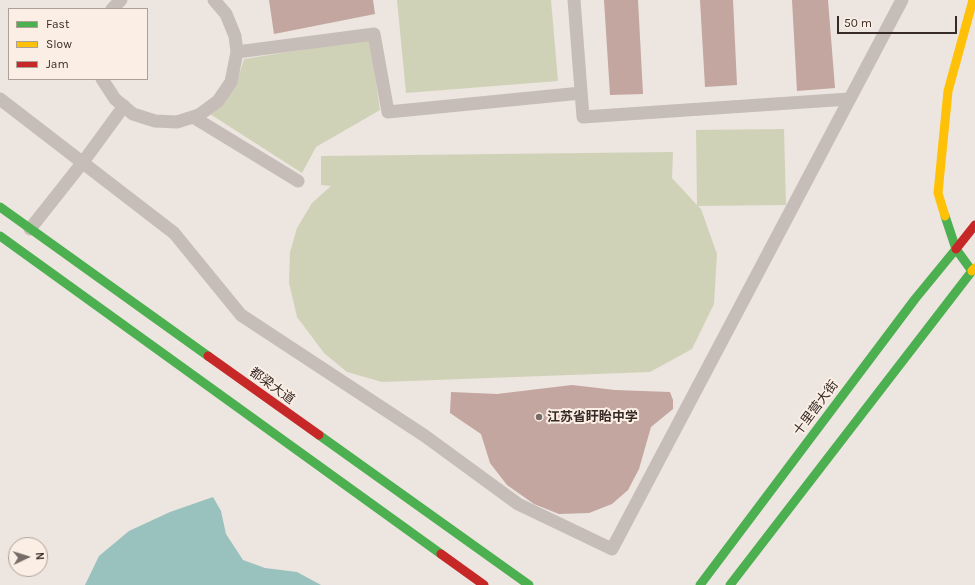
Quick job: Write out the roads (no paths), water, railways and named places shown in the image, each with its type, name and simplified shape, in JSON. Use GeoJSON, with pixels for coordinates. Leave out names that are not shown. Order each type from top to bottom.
{"type":"FeatureCollection","features":[{"type":"Feature","properties":{"kind":"main road"},"geometry":{"type":"LineString","coordinates":[[730,585],[974,269],[956,249],[938,193],[948,91],[973,0]]}},
{"type":"Feature","properties":{"kind":"main road","name":"都梁大道"},"geometry":{"type":"LineString","coordinates":[[0,208],[529,585]]}},
{"type":"Feature","properties":{"kind":"main road","name":"十里营大街"},"geometry":{"type":"LineString","coordinates":[[700,585],[910,305],[975,225]]}},
{"type":"Feature","properties":{"kind":"main road"},"geometry":{"type":"LineString","coordinates":[[0,236],[484,585]]}},
{"type":"Feature","properties":{"kind":"street"},"geometry":{"type":"LineString","coordinates":[[113,8],[120,0]]}},
{"type":"Feature","properties":{"kind":"street"},"geometry":{"type":"LineString","coordinates":[[103,80],[115,99],[133,114],[155,121],[178,122],[200,115],[218,101],[231,82],[237,52],[235,36],[226,14],[214,0]]}},
{"type":"Feature","properties":{"kind":"street"},"geometry":{"type":"LineString","coordinates":[[574,0],[583,117],[849,99]]}},
{"type":"Feature","properties":{"kind":"street"},"geometry":{"type":"LineString","coordinates":[[0,99],[174,233],[241,315],[425,436],[518,504],[612,549],[902,0]]}},
{"type":"Feature","properties":{"kind":"street"},"geometry":{"type":"LineString","coordinates":[[237,52],[374,34],[388,112],[581,93]]}},
{"type":"Feature","properties":{"kind":"street"},"geometry":{"type":"LineString","coordinates":[[30,229],[83,162],[124,106]]}},
{"type":"Feature","properties":{"kind":"street"},"geometry":{"type":"LineString","coordinates":[[193,117],[298,181]]}},
{"type":"Feature","properties":{"kind":"water"},"geometry":{"type":"Polygon","coordinates":[[[213,497],[221,511],[226,534],[243,560],[265,568],[297,572],[321,585],[85,585],[99,556],[129,531],[170,512],[213,497]]]}},
{"type":"Feature","properties":{"kind":"place","name":"江苏省盱眙中学"},"geometry":{"type":"Point","coordinates":[539,417]}}]}
